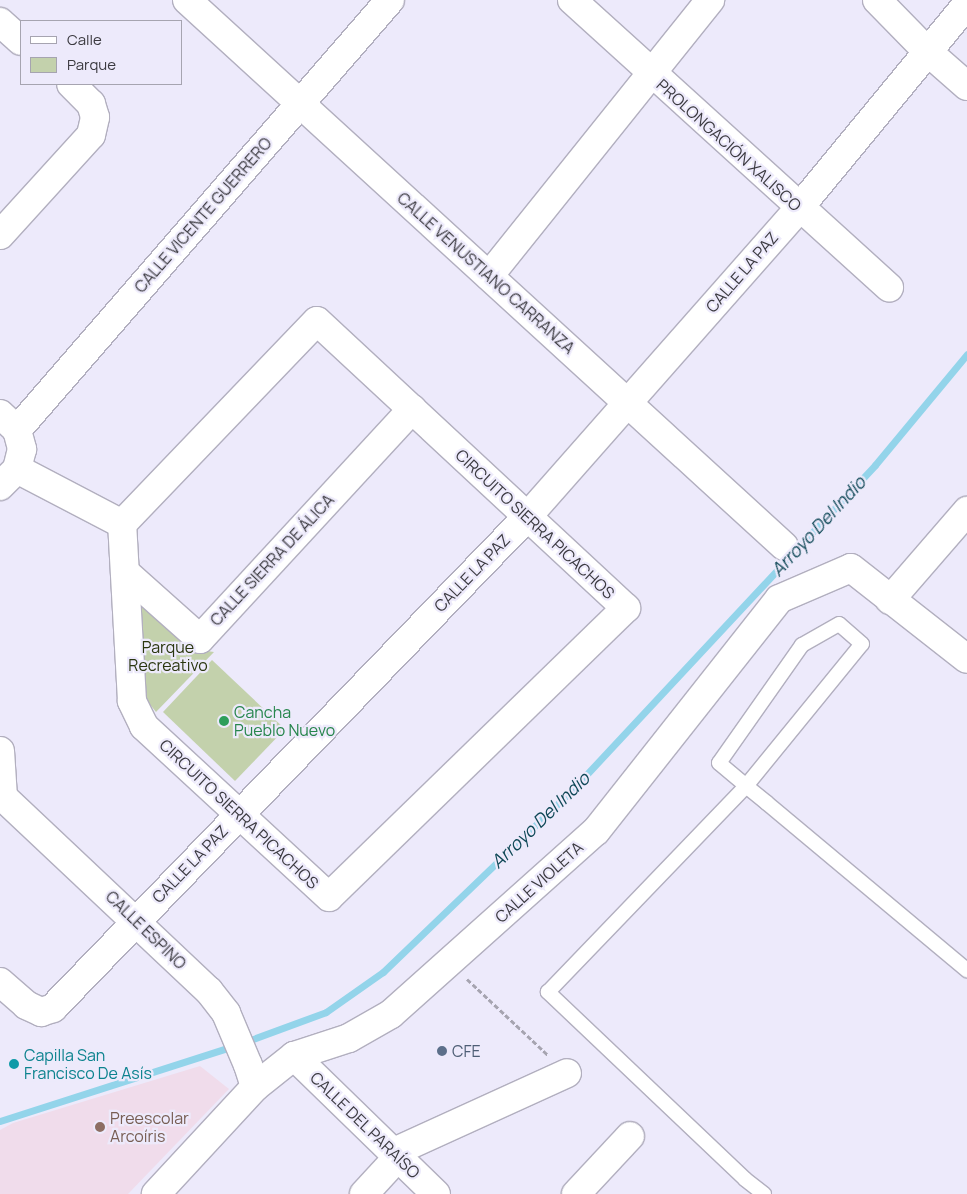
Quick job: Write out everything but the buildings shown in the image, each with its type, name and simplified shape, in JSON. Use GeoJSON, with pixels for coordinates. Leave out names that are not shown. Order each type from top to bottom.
{"type":"FeatureCollection","features":[{"type":"Feature","properties":{"kind":"street","name":"CALLE VENUSTIANO CARRANZA"},"geometry":{"type":"LineString","coordinates":[[187,0],[784,546]]}},
{"type":"Feature","properties":{"kind":"street","name":"CALLE VICENTE GUERRERO"},"geometry":{"type":"LineString","coordinates":[[8,422],[300,103],[390,0]]}},
{"type":"Feature","properties":{"kind":"street","name":"PROLONGACIÓN XALISCO"},"geometry":{"type":"LineString","coordinates":[[572,0],[652,75],[889,288]]}},
{"type":"Feature","properties":{"kind":"street"},"geometry":{"type":"LineString","coordinates":[[489,276],[652,75],[710,0]]}},
{"type":"Feature","properties":{"kind":"street"},"geometry":{"type":"LineString","coordinates":[[877,0],[927,51],[967,86]]}},
{"type":"Feature","properties":{"kind":"street","name":"CALLE LA PAZ"},"geometry":{"type":"LineString","coordinates":[[0,982],[26,1005],[40,1012],[53,1008],[527,516],[799,208],[967,4]]}},
{"type":"Feature","properties":{"kind":"street"},"geometry":{"type":"LineString","coordinates":[[0,22],[20,40]]}},
{"type":"Feature","properties":{"kind":"street"},"geometry":{"type":"LineString","coordinates":[[0,235],[91,134],[95,116],[91,104],[73,85]]}},
{"type":"Feature","properties":{"kind":"street","name":"CIRCUITO SIERRA PICACHOS"},"geometry":{"type":"LineString","coordinates":[[317,321],[412,409],[626,608],[329,897],[144,726],[132,701],[122,524],[317,321]]}},
{"type":"Feature","properties":{"kind":"street","name":"CALLE SIERRA DE ÁLICA"},"geometry":{"type":"LineString","coordinates":[[126,573],[200,639],[412,409]]}},
{"type":"Feature","properties":{"kind":"street"},"geometry":{"type":"LineString","coordinates":[[8,422],[22,449],[8,477],[122,524]]}},
{"type":"Feature","properties":{"kind":"street"},"geometry":{"type":"LineString","coordinates":[[967,511],[890,600],[967,660]]}},
{"type":"Feature","properties":{"kind":"street","name":"CALLE VIOLETA"},"geometry":{"type":"LineString","coordinates":[[156,1194],[252,1076],[294,1056],[348,1038],[391,1014],[596,831],[779,599],[851,568],[890,600]]}},
{"type":"Feature","properties":{"kind":"street"},"geometry":{"type":"LineString","coordinates":[[0,751],[2,799]]}},
{"type":"Feature","properties":{"kind":"street","name":"CALLE ESPINO"},"geometry":{"type":"LineString","coordinates":[[2,799],[136,920],[209,991],[226,1013],[252,1076]]}},
{"type":"Feature","properties":{"kind":"street","name":"CALLE DEL PARAÍSO"},"geometry":{"type":"LineString","coordinates":[[294,1056],[436,1194]]}},
{"type":"Feature","properties":{"kind":"street"},"geometry":{"type":"LineString","coordinates":[[364,1194],[396,1154],[567,1073]]}},
{"type":"Feature","properties":{"kind":"street"},"geometry":{"type":"LineString","coordinates":[[576,1194],[630,1136]]}},
{"type":"Feature","properties":{"kind":"lane"},"geometry":{"type":"LineString","coordinates":[[764,1194],[745,1180],[548,992],[746,786],[862,644],[839,624],[802,645],[719,763],[746,786],[967,970]]}},
{"type":"Feature","properties":{"kind":"path"},"geometry":{"type":"LineString","coordinates":[[450,963],[567,1073]]}},
{"type":"Feature","properties":{"kind":"shaded area","name":"Preescolar Arcoíris"},"geometry":{"type":"Polygon","coordinates":[[[200,1066],[229,1089],[128,1194],[0,1194],[0,1130],[13,1123],[200,1066]]]}},
{"type":"Feature","properties":{"kind":"green space","name":"Parque Recreativo"},"geometry":{"type":"Polygon","coordinates":[[[141,594],[207,651],[214,652],[156,712],[148,702],[138,667],[141,594]]]}},
{"type":"Feature","properties":{"kind":"green space","name":"Cancha Pueblo Nuevo"},"geometry":{"type":"Polygon","coordinates":[[[212,660],[285,729],[235,781],[163,712],[212,660]]]}},
{"type":"Feature","properties":{"kind":"waterway","name":"Arroyo Del Indio"},"geometry":{"type":"LineString","coordinates":[[245,1042],[326,1012],[383,972],[572,790],[875,465],[967,354]]}},
{"type":"Feature","properties":{"kind":"waterway","name":"Arroyo Del Indio"},"geometry":{"type":"LineString","coordinates":[[0,1121],[233,1046]]}},
{"type":"Feature","properties":{"kind":"place","name":"Cancha Pueblo Nuevo"},"geometry":{"type":"Point","coordinates":[224,721]}},
{"type":"Feature","properties":{"kind":"place","name":"CFE"},"geometry":{"type":"Point","coordinates":[442,1051]}},
{"type":"Feature","properties":{"kind":"place","name":"Capilla San Francisco De Asís"},"geometry":{"type":"Point","coordinates":[14,1064]}},
{"type":"Feature","properties":{"kind":"place","name":"Preescolar Arcoíris"},"geometry":{"type":"Point","coordinates":[100,1127]}}]}
